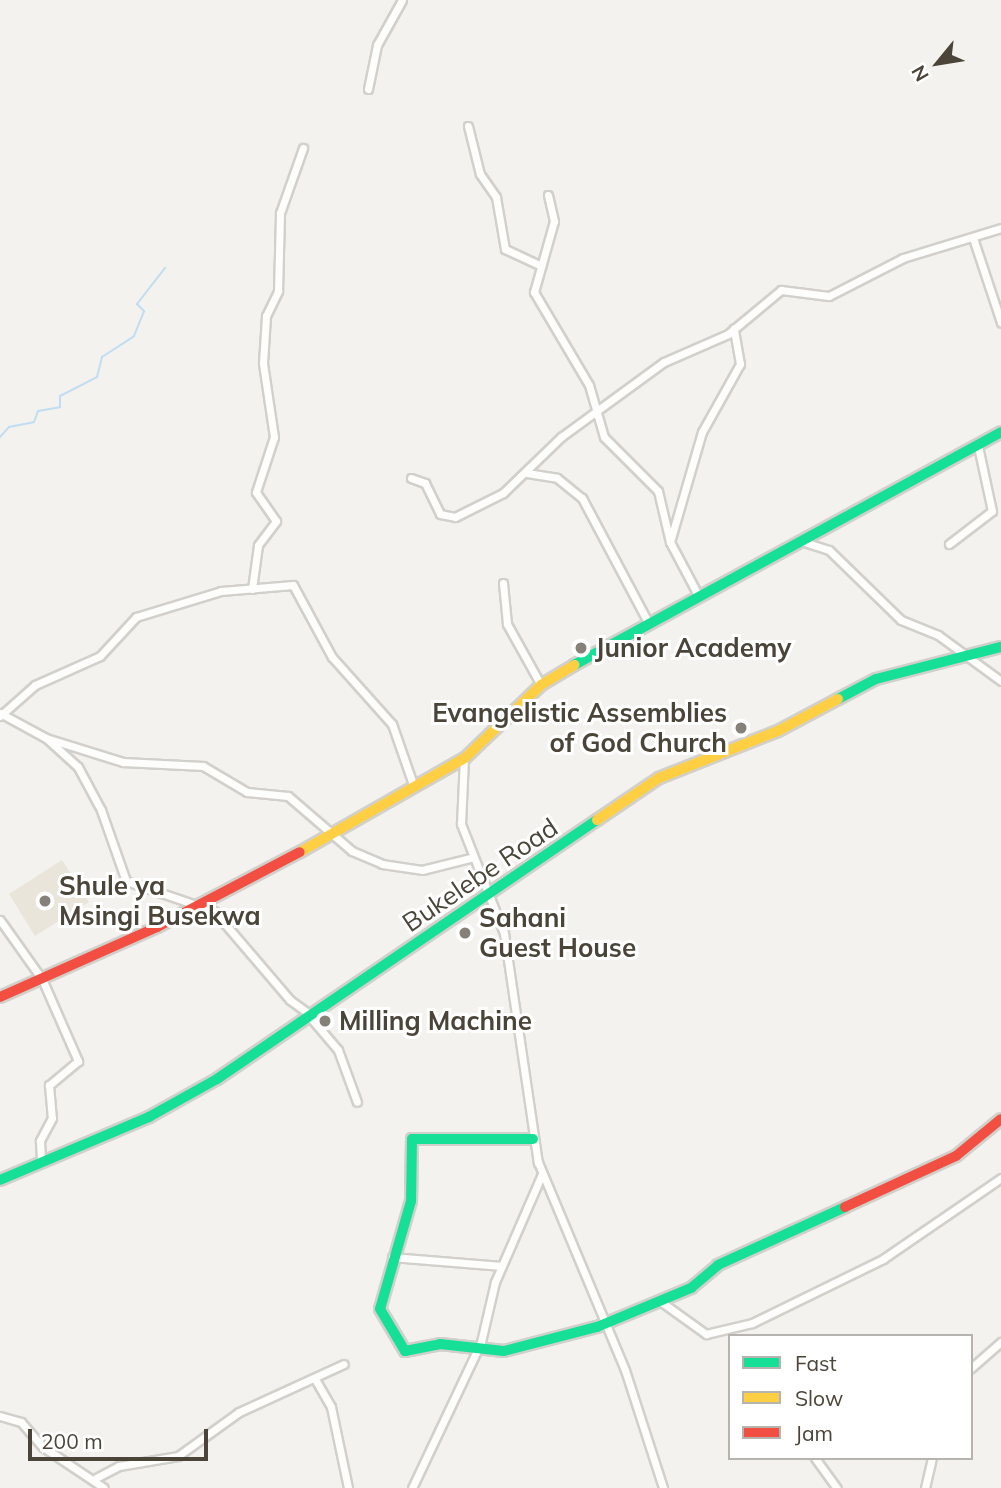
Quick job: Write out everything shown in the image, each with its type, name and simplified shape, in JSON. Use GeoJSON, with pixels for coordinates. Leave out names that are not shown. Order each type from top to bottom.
{"type":"FeatureCollection","features":[{"type":"Feature","properties":{"kind":"street"},"geometry":{"type":"LineString","coordinates":[[368,89],[377,45],[402,0]]}},
{"type":"Feature","properties":{"kind":"street"},"geometry":{"type":"LineString","coordinates":[[468,126],[480,174],[496,197],[505,249],[541,266]]}},
{"type":"Feature","properties":{"kind":"street"},"geometry":{"type":"LineString","coordinates":[[252,589],[258,545],[276,521],[256,492],[274,437],[263,363],[266,316],[278,291],[280,212],[303,148]]}},
{"type":"Feature","properties":{"kind":"street"},"geometry":{"type":"LineString","coordinates":[[548,195],[554,221],[534,292],[566,338],[600,414],[606,440],[657,489],[670,542],[697,593]]}},
{"type":"Feature","properties":{"kind":"street"},"geometry":{"type":"LineString","coordinates":[[411,478],[425,482],[434,508],[453,518],[499,496],[527,473],[561,437],[600,414],[664,362],[735,328],[781,290],[829,296],[903,258],[1000,228]]}},
{"type":"Feature","properties":{"kind":"street"},"geometry":{"type":"LineString","coordinates":[[973,238],[1001,322]]}},
{"type":"Feature","properties":{"kind":"street"},"geometry":{"type":"LineString","coordinates":[[670,542],[702,432],[740,363],[735,328]]}},
{"type":"Feature","properties":{"kind":"street"},"geometry":{"type":"LineString","coordinates":[[0,997],[199,904],[334,834],[464,758],[541,685],[649,624],[697,593],[804,542],[861,504],[911,486],[1001,432]]}},
{"type":"Feature","properties":{"kind":"street"},"geometry":{"type":"LineString","coordinates":[[949,544],[992,511],[978,446]]}},
{"type":"Feature","properties":{"kind":"street"},"geometry":{"type":"LineString","coordinates":[[527,473],[556,478],[582,498],[649,624]]}},
{"type":"Feature","properties":{"kind":"street"},"geometry":{"type":"LineString","coordinates":[[804,542],[829,550],[901,620],[967,654],[1001,681]]}},
{"type":"Feature","properties":{"kind":"street"},"geometry":{"type":"LineString","coordinates":[[503,583],[507,624],[541,685]]}},
{"type":"Feature","properties":{"kind":"street"},"geometry":{"type":"LineString","coordinates":[[414,787],[392,724],[331,657],[293,585],[221,591],[136,617],[100,656],[35,685],[1,714],[46,738],[127,763],[207,767],[247,792],[288,796],[364,858],[405,870],[470,858]]}},
{"type":"Feature","properties":{"kind":"street","name":"Bukelebe Road"},"geometry":{"type":"LineString","coordinates":[[0,1180],[149,1117],[311,1017],[488,891],[659,778],[778,731],[876,679],[1001,647]]}},
{"type":"Feature","properties":{"kind":"street"},"geometry":{"type":"LineString","coordinates":[[46,738],[82,773],[126,881],[214,911],[290,1000],[311,1017],[338,1051],[357,1102]]}},
{"type":"Feature","properties":{"kind":"street"},"geometry":{"type":"LineString","coordinates":[[464,758],[460,812],[470,858],[488,891],[518,998],[533,1139],[542,1174],[606,1324],[663,1488]]}},
{"type":"Feature","properties":{"kind":"street"},"geometry":{"type":"LineString","coordinates":[[2,924],[42,979],[78,1061],[48,1086],[52,1118],[40,1141],[41,1163]]}},
{"type":"Feature","properties":{"kind":"street"},"geometry":{"type":"LineString","coordinates":[[533,1139],[412,1139],[411,1200],[391,1256],[380,1309],[401,1347],[413,1352],[440,1344],[476,1352],[514,1349],[606,1324],[656,1300],[691,1288],[718,1265],[822,1214],[956,1156],[1001,1119]]}},
{"type":"Feature","properties":{"kind":"street"},"geometry":{"type":"LineString","coordinates":[[412,1488],[476,1352],[502,1266],[542,1174]]}},
{"type":"Feature","properties":{"kind":"street"},"geometry":{"type":"LineString","coordinates":[[656,1300],[706,1334],[747,1325],[883,1259],[1001,1178]]}},
{"type":"Feature","properties":{"kind":"street"},"geometry":{"type":"LineString","coordinates":[[391,1256],[502,1266]]}},
{"type":"Feature","properties":{"kind":"street"},"geometry":{"type":"LineString","coordinates":[[747,1325],[749,1334]]}},
{"type":"Feature","properties":{"kind":"street"},"geometry":{"type":"LineString","coordinates":[[973,1366],[1001,1342]]}},
{"type":"Feature","properties":{"kind":"street"},"geometry":{"type":"LineString","coordinates":[[96,1478],[119,1466],[178,1456],[239,1412],[344,1364]]}},
{"type":"Feature","properties":{"kind":"street"},"geometry":{"type":"LineString","coordinates":[[315,1379],[331,1407],[348,1488]]}},
{"type":"Feature","properties":{"kind":"street"},"geometry":{"type":"LineString","coordinates":[[0,1416],[13,1417],[43,1447],[96,1478],[104,1488]]}},
{"type":"Feature","properties":{"kind":"street"},"geometry":{"type":"LineString","coordinates":[[816,1460],[837,1488]]}},
{"type":"Feature","properties":{"kind":"street"},"geometry":{"type":"LineString","coordinates":[[925,1488],[932,1460]]}},
{"type":"Feature","properties":{"kind":"shaded area"},"geometry":{"type":"Polygon","coordinates":[[[62,860],[89,902],[35,936],[9,894],[62,860]]]}},
{"type":"Feature","properties":{"kind":"waterway"},"geometry":{"type":"LineString","coordinates":[[0,437],[9,427],[34,422],[38,411],[60,407],[60,396],[97,377],[102,357],[134,336],[144,311],[137,304],[165,268]]}},
{"type":"Feature","properties":{"kind":"traffic: fast"},"geometry":{"type":"LineString","coordinates":[[574,665],[1001,432]]}},
{"type":"Feature","properties":{"kind":"traffic: fast"},"geometry":{"type":"LineString","coordinates":[[838,699],[876,679],[1001,647]]}},
{"type":"Feature","properties":{"kind":"traffic: fast"},"geometry":{"type":"LineString","coordinates":[[0,1180],[149,1117],[217,1079],[597,820]]}},
{"type":"Feature","properties":{"kind":"traffic: fast"},"geometry":{"type":"LineString","coordinates":[[533,1139],[412,1139],[411,1201],[380,1309],[405,1351],[440,1344],[504,1351],[597,1327],[691,1288],[718,1265],[845,1207]]}},
{"type":"Feature","properties":{"kind":"traffic: slow"},"geometry":{"type":"LineString","coordinates":[[300,852],[465,758],[541,685],[574,665]]}},
{"type":"Feature","properties":{"kind":"traffic: slow"},"geometry":{"type":"LineString","coordinates":[[597,820],[659,778],[778,731],[838,699]]}},
{"type":"Feature","properties":{"kind":"traffic: jam"},"geometry":{"type":"LineString","coordinates":[[0,997],[157,927],[300,852]]}},
{"type":"Feature","properties":{"kind":"traffic: jam"},"geometry":{"type":"LineString","coordinates":[[845,1207],[956,1156],[1001,1119]]}},
{"type":"Feature","properties":{"kind":"place","name":"Junior Academy"},"geometry":{"type":"Point","coordinates":[581,648]}},
{"type":"Feature","properties":{"kind":"place","name":"Evangelistic Assemblies of God Church"},"geometry":{"type":"Point","coordinates":[741,728]}},
{"type":"Feature","properties":{"kind":"place","name":"Shule ya Msingi Busekwa"},"geometry":{"type":"Point","coordinates":[45,901]}},
{"type":"Feature","properties":{"kind":"place","name":"Sahani Guest House"},"geometry":{"type":"Point","coordinates":[465,933]}},
{"type":"Feature","properties":{"kind":"place","name":"Milling Machine"},"geometry":{"type":"Point","coordinates":[325,1021]}}]}
